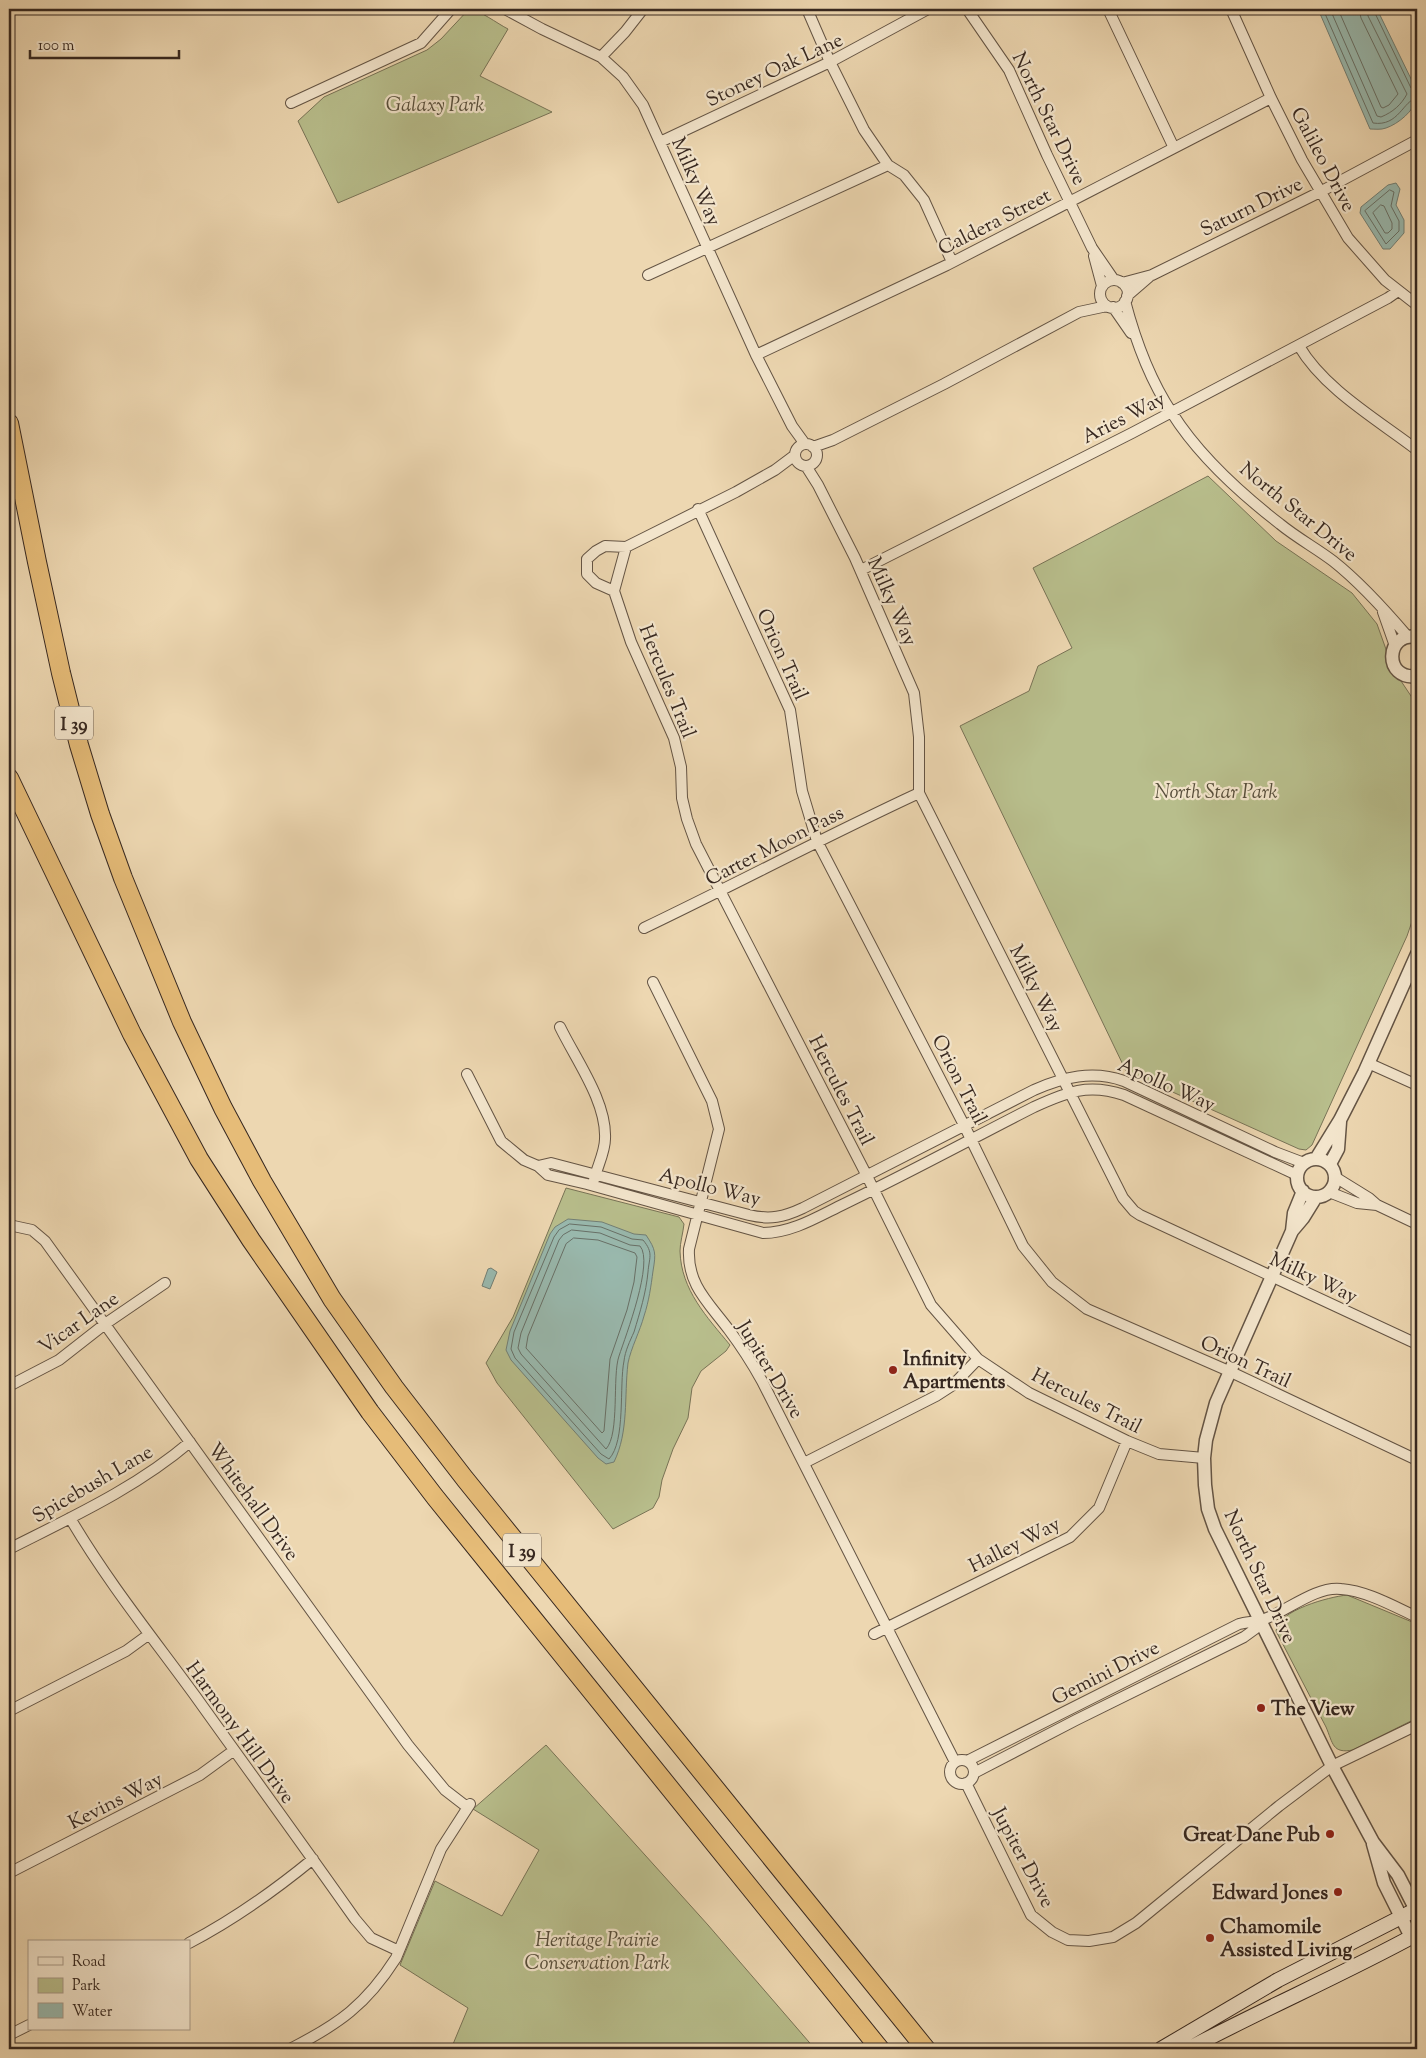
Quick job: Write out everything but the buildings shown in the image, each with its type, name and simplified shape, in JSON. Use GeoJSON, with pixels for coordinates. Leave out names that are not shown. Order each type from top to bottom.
{"type":"FeatureCollection","features":[{"type":"Feature","properties":{"kind":"highway","name":"I 39"},"geometry":{"type":"LineString","coordinates":[[9,423],[61,673],[100,814],[144,933],[182,1022],[223,1108],[271,1198],[332,1299],[394,1387],[465,1480],[926,2049]]}},
{"type":"Feature","properties":{"kind":"highway","name":"I 39"},"geometry":{"type":"LineString","coordinates":[[9,778],[132,1034],[199,1158],[306,1321],[370,1412],[435,1497],[880,2049]]}},
{"type":"Feature","properties":{"kind":"main road"},"geometry":{"type":"LineString","coordinates":[[1161,2049],[1278,1980],[1417,1910]]}},
{"type":"Feature","properties":{"kind":"main road"},"geometry":{"type":"LineString","coordinates":[[1188,2049],[1414,1936]]}},
{"type":"Feature","properties":{"kind":"street"},"geometry":{"type":"LineString","coordinates":[[291,102],[421,43],[451,9]]}},
{"type":"Feature","properties":{"kind":"street","name":"Milky Way"},"geometry":{"type":"LineString","coordinates":[[505,9],[601,57],[623,77],[643,105],[756,354],[792,426],[818,485],[861,570],[914,693],[919,737],[919,793],[1123,1198],[1134,1211],[1209,1248],[1417,1344]]}},
{"type":"Feature","properties":{"kind":"street"},"geometry":{"type":"LineString","coordinates":[[601,57],[625,32],[643,9]]}},
{"type":"Feature","properties":{"kind":"street"},"geometry":{"type":"LineString","coordinates":[[807,9],[830,62],[864,130],[888,165],[904,175],[924,200],[952,262]]}},
{"type":"Feature","properties":{"kind":"street","name":"Stoney Oak Lane"},"geometry":{"type":"LineString","coordinates":[[660,142],[830,62],[928,9]]}},
{"type":"Feature","properties":{"kind":"street","name":"North Star Drive"},"geometry":{"type":"LineString","coordinates":[[967,9],[1009,70],[1092,248],[1101,289]]}},
{"type":"Feature","properties":{"kind":"street"},"geometry":{"type":"LineString","coordinates":[[1108,9],[1174,148]]}},
{"type":"Feature","properties":{"kind":"street","name":"Galileo Drive"},"geometry":{"type":"LineString","coordinates":[[1231,9],[1271,98],[1320,192],[1348,238],[1370,264],[1398,291],[1417,305]]}},
{"type":"Feature","properties":{"kind":"street","name":"Caldera Street"},"geometry":{"type":"LineString","coordinates":[[756,354],[895,291],[1271,98]]}},
{"type":"Feature","properties":{"kind":"street","name":"Saturn Drive"},"geometry":{"type":"LineString","coordinates":[[1118,281],[1152,274],[1320,192],[1417,140]]}},
{"type":"Feature","properties":{"kind":"street"},"geometry":{"type":"LineString","coordinates":[[648,275],[888,165]]}},
{"type":"Feature","properties":{"kind":"street","name":"North Star Drive"},"geometry":{"type":"LineString","coordinates":[[1092,248],[1118,281]]}},
{"type":"Feature","properties":{"kind":"street","name":"Saturn Drive"},"geometry":{"type":"LineString","coordinates":[[1126,298],[1152,274]]}},
{"type":"Feature","properties":{"kind":"street"},"geometry":{"type":"LineString","coordinates":[[626,547],[614,591],[596,583],[587,574],[587,559],[605,546],[626,547],[806,456],[833,440],[944,384],[1079,312],[1120,306],[1126,298],[1127,288],[1118,281],[1110,280],[1079,312]]}},
{"type":"Feature","properties":{"kind":"street"},"geometry":{"type":"LineString","coordinates":[[1101,289],[1102,300],[1110,306]]}},
{"type":"Feature","properties":{"kind":"street","name":"Aries Way"},"geometry":{"type":"LineString","coordinates":[[861,570],[1299,346],[1398,291]]}},
{"type":"Feature","properties":{"kind":"street","name":"North Star Drive"},"geometry":{"type":"LineString","coordinates":[[1126,298],[1136,340]]}},
{"type":"Feature","properties":{"kind":"street","name":"North Star Drive"},"geometry":{"type":"LineString","coordinates":[[1110,306],[1136,340],[1171,412],[1198,448],[1238,489],[1279,524],[1346,572],[1413,637]]}},
{"type":"Feature","properties":{"kind":"street"},"geometry":{"type":"LineString","coordinates":[[1299,346],[1305,356],[1341,392],[1417,450]]}},
{"type":"Feature","properties":{"kind":"street","name":"Orion Trail"},"geometry":{"type":"LineString","coordinates":[[698,509],[790,710],[802,791],[817,841],[971,1139],[1023,1246],[1052,1282],[1087,1309],[1231,1372],[1417,1460]]}},
{"type":"Feature","properties":{"kind":"street","name":"Hercules Trail"},"geometry":{"type":"LineString","coordinates":[[614,591],[631,642],[674,738],[681,767],[682,798],[696,844],[867,1176],[931,1305],[978,1359],[1029,1393],[1127,1441],[1159,1454],[1204,1458]]}},
{"type":"Feature","properties":{"kind":"street","name":"North Star Drive"},"geometry":{"type":"LineString","coordinates":[[1380,606],[1395,646]]}},
{"type":"Feature","properties":{"kind":"street"},"geometry":{"type":"LineString","coordinates":[[1413,637],[1398,642],[1392,651],[1395,668],[1404,675],[1415,679]]}},
{"type":"Feature","properties":{"kind":"street","name":"Carter Moon Pass"},"geometry":{"type":"LineString","coordinates":[[644,928],[721,892],[817,841],[919,793]]}},
{"type":"Feature","properties":{"kind":"street"},"geometry":{"type":"LineString","coordinates":[[1340,1120],[1338,1149],[1330,1164],[1335,1177],[1334,1183],[1329,1192],[1316,1197],[1303,1192],[1297,1181],[1297,1175],[1310,1161],[1340,1120],[1368,1064],[1417,954]]}},
{"type":"Feature","properties":{"kind":"street","name":"Jupiter Drive"},"geometry":{"type":"LineString","coordinates":[[653,982],[712,1101],[718,1129],[689,1249],[689,1268],[692,1278],[708,1304],[753,1365],[888,1627],[955,1762]]}},
{"type":"Feature","properties":{"kind":"street"},"geometry":{"type":"LineString","coordinates":[[560,1027],[593,1091],[602,1115],[605,1139],[592,1186]]}},
{"type":"Feature","properties":{"kind":"street"},"geometry":{"type":"LineString","coordinates":[[1368,1064],[1417,1085]]}},
{"type":"Feature","properties":{"kind":"street","name":"Apollo Way"},"geometry":{"type":"LineString","coordinates":[[467,1074],[501,1141],[524,1160],[538,1166],[548,1176],[592,1186],[754,1231],[779,1232],[802,1224],[874,1190],[1034,1107],[1071,1092],[1098,1088],[1124,1095],[1297,1175]]}},
{"type":"Feature","properties":{"kind":"street","name":"Apollo Way"},"geometry":{"type":"LineString","coordinates":[[538,1166],[551,1163],[760,1218],[779,1218],[867,1176],[1034,1090],[1064,1079],[1085,1074],[1107,1076],[1124,1081],[1258,1144],[1310,1161]]}},
{"type":"Feature","properties":{"kind":"street"},"geometry":{"type":"LineString","coordinates":[[1310,1161],[1330,1164]]}},
{"type":"Feature","properties":{"kind":"street"},"geometry":{"type":"LineString","coordinates":[[1335,1177],[1369,1198],[1376,1205]]}},
{"type":"Feature","properties":{"kind":"street","name":"North Star Drive"},"geometry":{"type":"LineString","coordinates":[[1292,1231],[1294,1213],[1303,1192]]}},
{"type":"Feature","properties":{"kind":"street"},"geometry":{"type":"LineString","coordinates":[[1329,1192],[1357,1203],[1376,1205],[1417,1224]]}},
{"type":"Feature","properties":{"kind":"street","name":"North Star Drive"},"geometry":{"type":"LineString","coordinates":[[1316,1197],[1292,1231],[1231,1372],[1216,1402],[1206,1440],[1204,1458],[1208,1509],[1215,1529],[1332,1766],[1373,1842],[1398,1875],[1417,1910]]}},
{"type":"Feature","properties":{"kind":"street","name":"Whitehall Drive"},"geometry":{"type":"LineString","coordinates":[[9,1225],[25,1227],[39,1234],[408,1745],[445,1790],[469,1806],[441,1849],[399,1951]]}},
{"type":"Feature","properties":{"kind":"street","name":"Vicar Lane"},"geometry":{"type":"LineString","coordinates":[[9,1386],[59,1360],[105,1324],[165,1282]]}},
{"type":"Feature","properties":{"kind":"street"},"geometry":{"type":"LineString","coordinates":[[804,1463],[936,1396],[953,1385],[978,1359]]}},
{"type":"Feature","properties":{"kind":"street","name":"Halley Way"},"geometry":{"type":"LineString","coordinates":[[874,1634],[1070,1536],[1099,1508],[1127,1441]]}},
{"type":"Feature","properties":{"kind":"street","name":"Spicebush Lane"},"geometry":{"type":"LineString","coordinates":[[9,1549],[114,1495],[148,1475],[190,1442]]}},
{"type":"Feature","properties":{"kind":"street","name":"Harmony Hill Drive"},"geometry":{"type":"LineString","coordinates":[[70,1518],[148,1635],[313,1859],[354,1919],[371,1938],[399,1951]]}},
{"type":"Feature","properties":{"kind":"street","name":"Gemini Drive"},"geometry":{"type":"LineString","coordinates":[[967,1761],[1239,1624],[1261,1620],[1320,1592],[1340,1588],[1372,1597],[1417,1617]]}},
{"type":"Feature","properties":{"kind":"street","name":"Gemini Drive"},"geometry":{"type":"LineString","coordinates":[[974,1773],[1244,1637],[1255,1629],[1261,1620]]}},
{"type":"Feature","properties":{"kind":"street"},"geometry":{"type":"LineString","coordinates":[[9,1711],[126,1652],[148,1635]]}},
{"type":"Feature","properties":{"kind":"street","name":"Jupiter Drive"},"geometry":{"type":"LineString","coordinates":[[966,1783],[1031,1915],[1052,1932],[1068,1940],[1089,1941],[1112,1936],[1136,1923],[1279,1806],[1332,1766],[1417,1725]]}},
{"type":"Feature","properties":{"kind":"street","name":"Kevins Way"},"geometry":{"type":"LineString","coordinates":[[9,1873],[200,1775],[233,1751]]}},
{"type":"Feature","properties":{"kind":"street"},"geometry":{"type":"LineString","coordinates":[[967,1761],[972,1766],[974,1773],[971,1780],[966,1783],[955,1782],[950,1776],[950,1768],[955,1762],[967,1761]]}},
{"type":"Feature","properties":{"kind":"street","name":"North Star Drive"},"geometry":{"type":"LineString","coordinates":[[1373,1842],[1384,1883],[1414,1936]]}},
{"type":"Feature","properties":{"kind":"street"},"geometry":{"type":"LineString","coordinates":[[190,1942],[220,1927],[313,1859]]}},
{"type":"Feature","properties":{"kind":"street"},"geometry":{"type":"LineString","coordinates":[[295,2048],[350,2014],[386,1974],[399,1951]]}},
{"type":"Feature","properties":{"kind":"street"},"geometry":{"type":"LineString","coordinates":[[9,2035],[28,2026]]}},
{"type":"Feature","properties":{"kind":"green space","name":"Galaxy Park"},"geometry":{"type":"Polygon","coordinates":[[[469,9],[483,14],[508,29],[480,76],[552,112],[338,203],[298,121],[324,97],[427,50],[441,39],[469,9]]]}},
{"type":"Feature","properties":{"kind":"green space","name":"North Star Park"},"geometry":{"type":"Polygon","coordinates":[[[1208,476],[1276,541],[1352,593],[1377,624],[1393,669],[1417,705],[1417,907],[1407,936],[1312,1145],[1306,1150],[1299,1149],[1126,1071],[960,726],[1029,691],[1038,666],[1072,648],[1033,568],[1208,476]]]}},
{"type":"Feature","properties":{"kind":"green space"},"geometry":{"type":"Polygon","coordinates":[[[566,1188],[679,1217],[684,1224],[680,1251],[681,1265],[685,1278],[704,1313],[730,1345],[726,1351],[701,1371],[692,1388],[688,1418],[673,1449],[662,1480],[659,1497],[653,1508],[613,1529],[497,1383],[486,1363],[513,1317],[566,1188]]]}},
{"type":"Feature","properties":{"kind":"green space"},"geometry":{"type":"Polygon","coordinates":[[[1347,1595],[1417,1624],[1417,1716],[1411,1721],[1353,1750],[1346,1751],[1337,1749],[1334,1746],[1276,1631],[1285,1617],[1295,1611],[1317,1602],[1347,1595]]]}},
{"type":"Feature","properties":{"kind":"green space","name":"Heritage Prairie Conservation Park"},"geometry":{"type":"Polygon","coordinates":[[[546,1745],[708,1925],[815,2049],[451,2049],[468,2008],[400,1965],[435,1881],[502,1916],[539,1850],[473,1809],[546,1745]]]}},
{"type":"Feature","properties":{"kind":"water"},"geometry":{"type":"Polygon","coordinates":[[[1318,9],[1377,9],[1417,94],[1413,108],[1400,120],[1384,129],[1370,129],[1318,9]]]}},
{"type":"Feature","properties":{"kind":"water"},"geometry":{"type":"Polygon","coordinates":[[[1396,183],[1400,189],[1396,205],[1404,220],[1404,233],[1390,249],[1383,249],[1360,213],[1361,207],[1388,185],[1396,183]]]}},
{"type":"Feature","properties":{"kind":"water"},"geometry":{"type":"Polygon","coordinates":[[[568,1219],[602,1222],[634,1234],[646,1235],[652,1244],[655,1256],[647,1305],[628,1363],[622,1438],[614,1462],[606,1464],[598,1458],[511,1360],[506,1350],[510,1331],[550,1234],[555,1227],[568,1219]]]}},
{"type":"Feature","properties":{"kind":"water"},"geometry":{"type":"Polygon","coordinates":[[[491,1268],[497,1272],[490,1289],[482,1286],[488,1269],[491,1268]]]}},
{"type":"Feature","properties":{"kind":"place","name":"Infinity Apartments"},"geometry":{"type":"Point","coordinates":[893,1370]}},
{"type":"Feature","properties":{"kind":"place","name":"The View"},"geometry":{"type":"Point","coordinates":[1261,1708]}},
{"type":"Feature","properties":{"kind":"place","name":"Great Dane Pub"},"geometry":{"type":"Point","coordinates":[1330,1834]}},
{"type":"Feature","properties":{"kind":"place","name":"Edward Jones"},"geometry":{"type":"Point","coordinates":[1338,1892]}},
{"type":"Feature","properties":{"kind":"place","name":"Chamomile Assisted Living"},"geometry":{"type":"Point","coordinates":[1210,1938]}}]}
